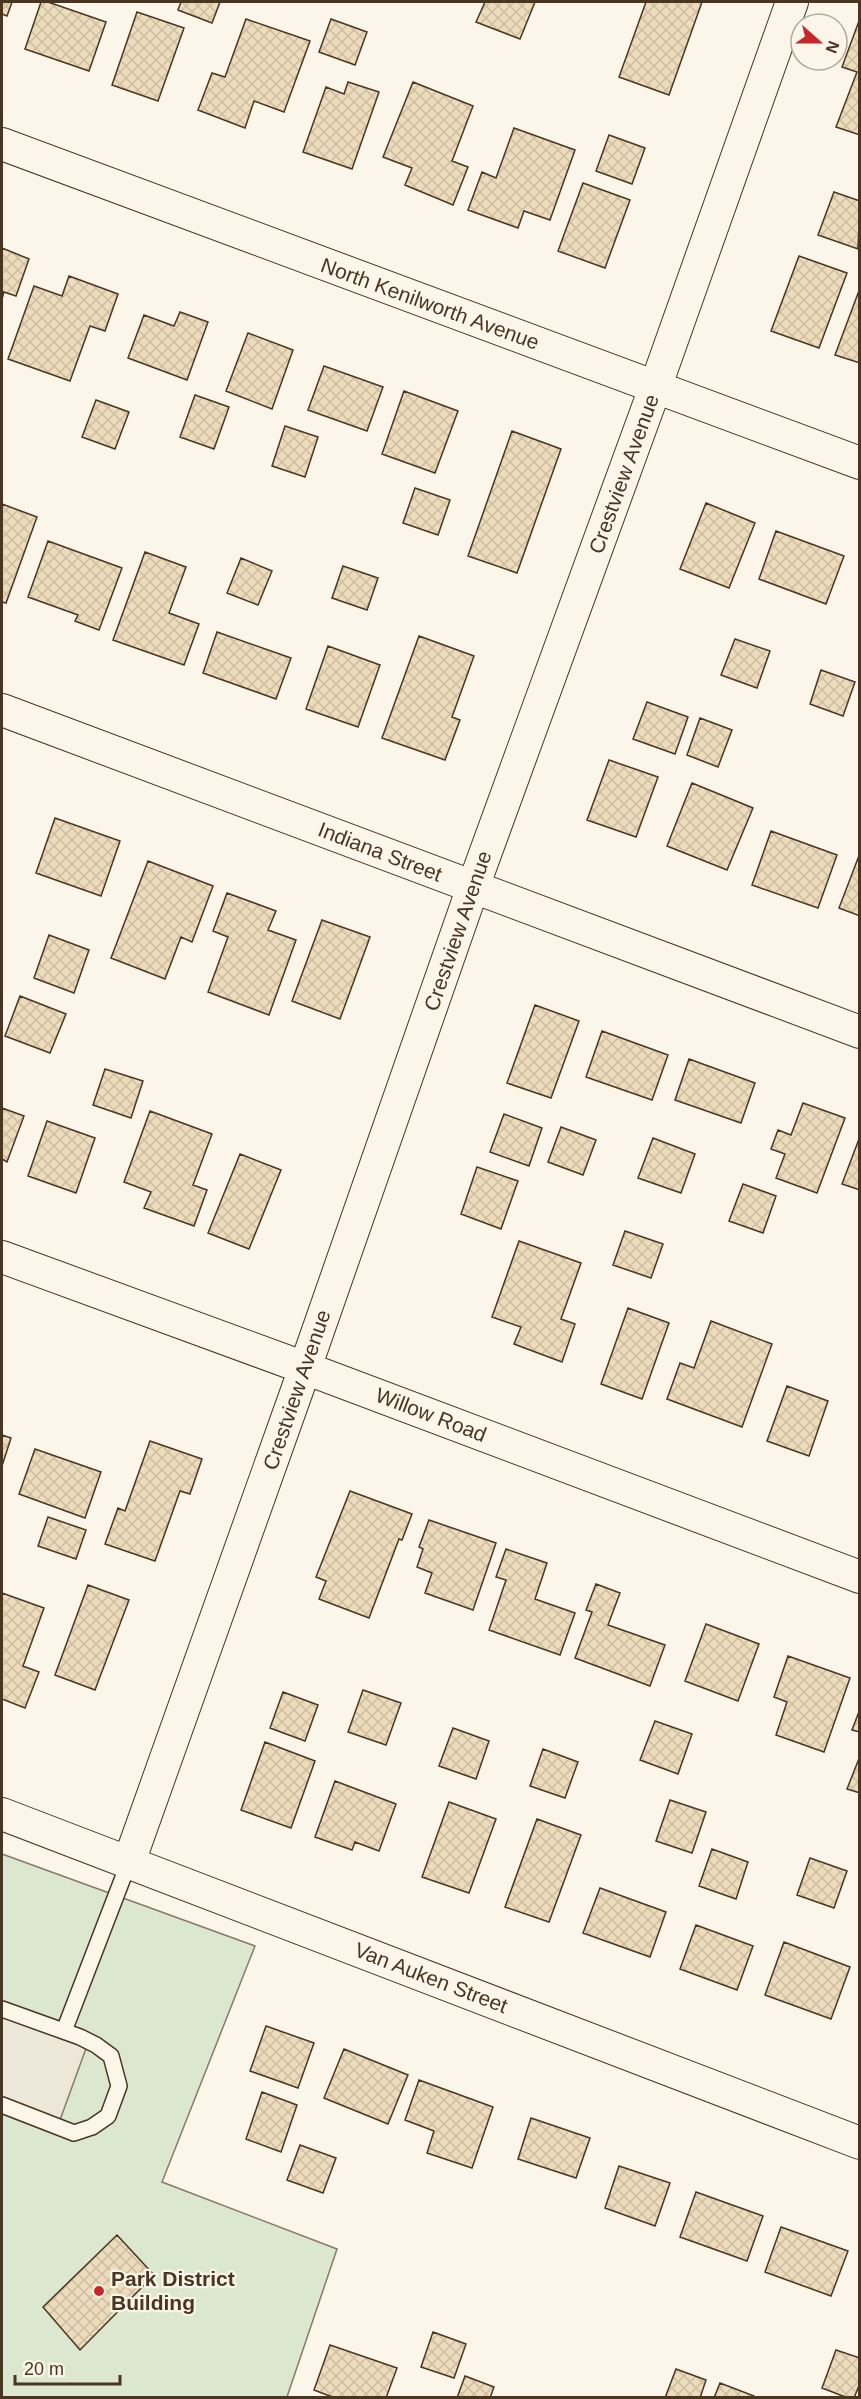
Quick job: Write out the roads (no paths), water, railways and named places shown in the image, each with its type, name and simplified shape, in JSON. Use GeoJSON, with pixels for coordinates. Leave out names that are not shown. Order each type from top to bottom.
{"type":"FeatureCollection","features":[{"type":"Feature","properties":{"kind":"street","name":"Crestview Avenue"},"geometry":{"type":"LineString","coordinates":[[129,1862],[473,886],[655,388],[792,2]]}},
{"type":"Feature","properties":{"kind":"street","name":"North Kenilworth Avenue"},"geometry":{"type":"LineString","coordinates":[[2,144],[860,463]]}},
{"type":"Feature","properties":{"kind":"street","name":"Indiana Street"},"geometry":{"type":"LineString","coordinates":[[2,710],[860,1032]]}},
{"type":"Feature","properties":{"kind":"street","name":"Willow Road"},"geometry":{"type":"LineString","coordinates":[[2,1257],[305,1368],[860,1577]]}},
{"type":"Feature","properties":{"kind":"street","name":"Van Auken Street"},"geometry":{"type":"LineString","coordinates":[[2,1814],[860,2143]]}},
{"type":"Feature","properties":{"kind":"lane"},"geometry":{"type":"LineString","coordinates":[[64,2031],[129,1862]]}},
{"type":"Feature","properties":{"kind":"lane"},"geometry":{"type":"LineString","coordinates":[[2,2009],[88,2041],[111,2056],[119,2086],[108,2116],[92,2127],[74,2133],[2,2105]]}},
{"type":"Feature","properties":{"kind":"place","name":"Park District Building"},"geometry":{"type":"Point","coordinates":[99,2291]}}]}
